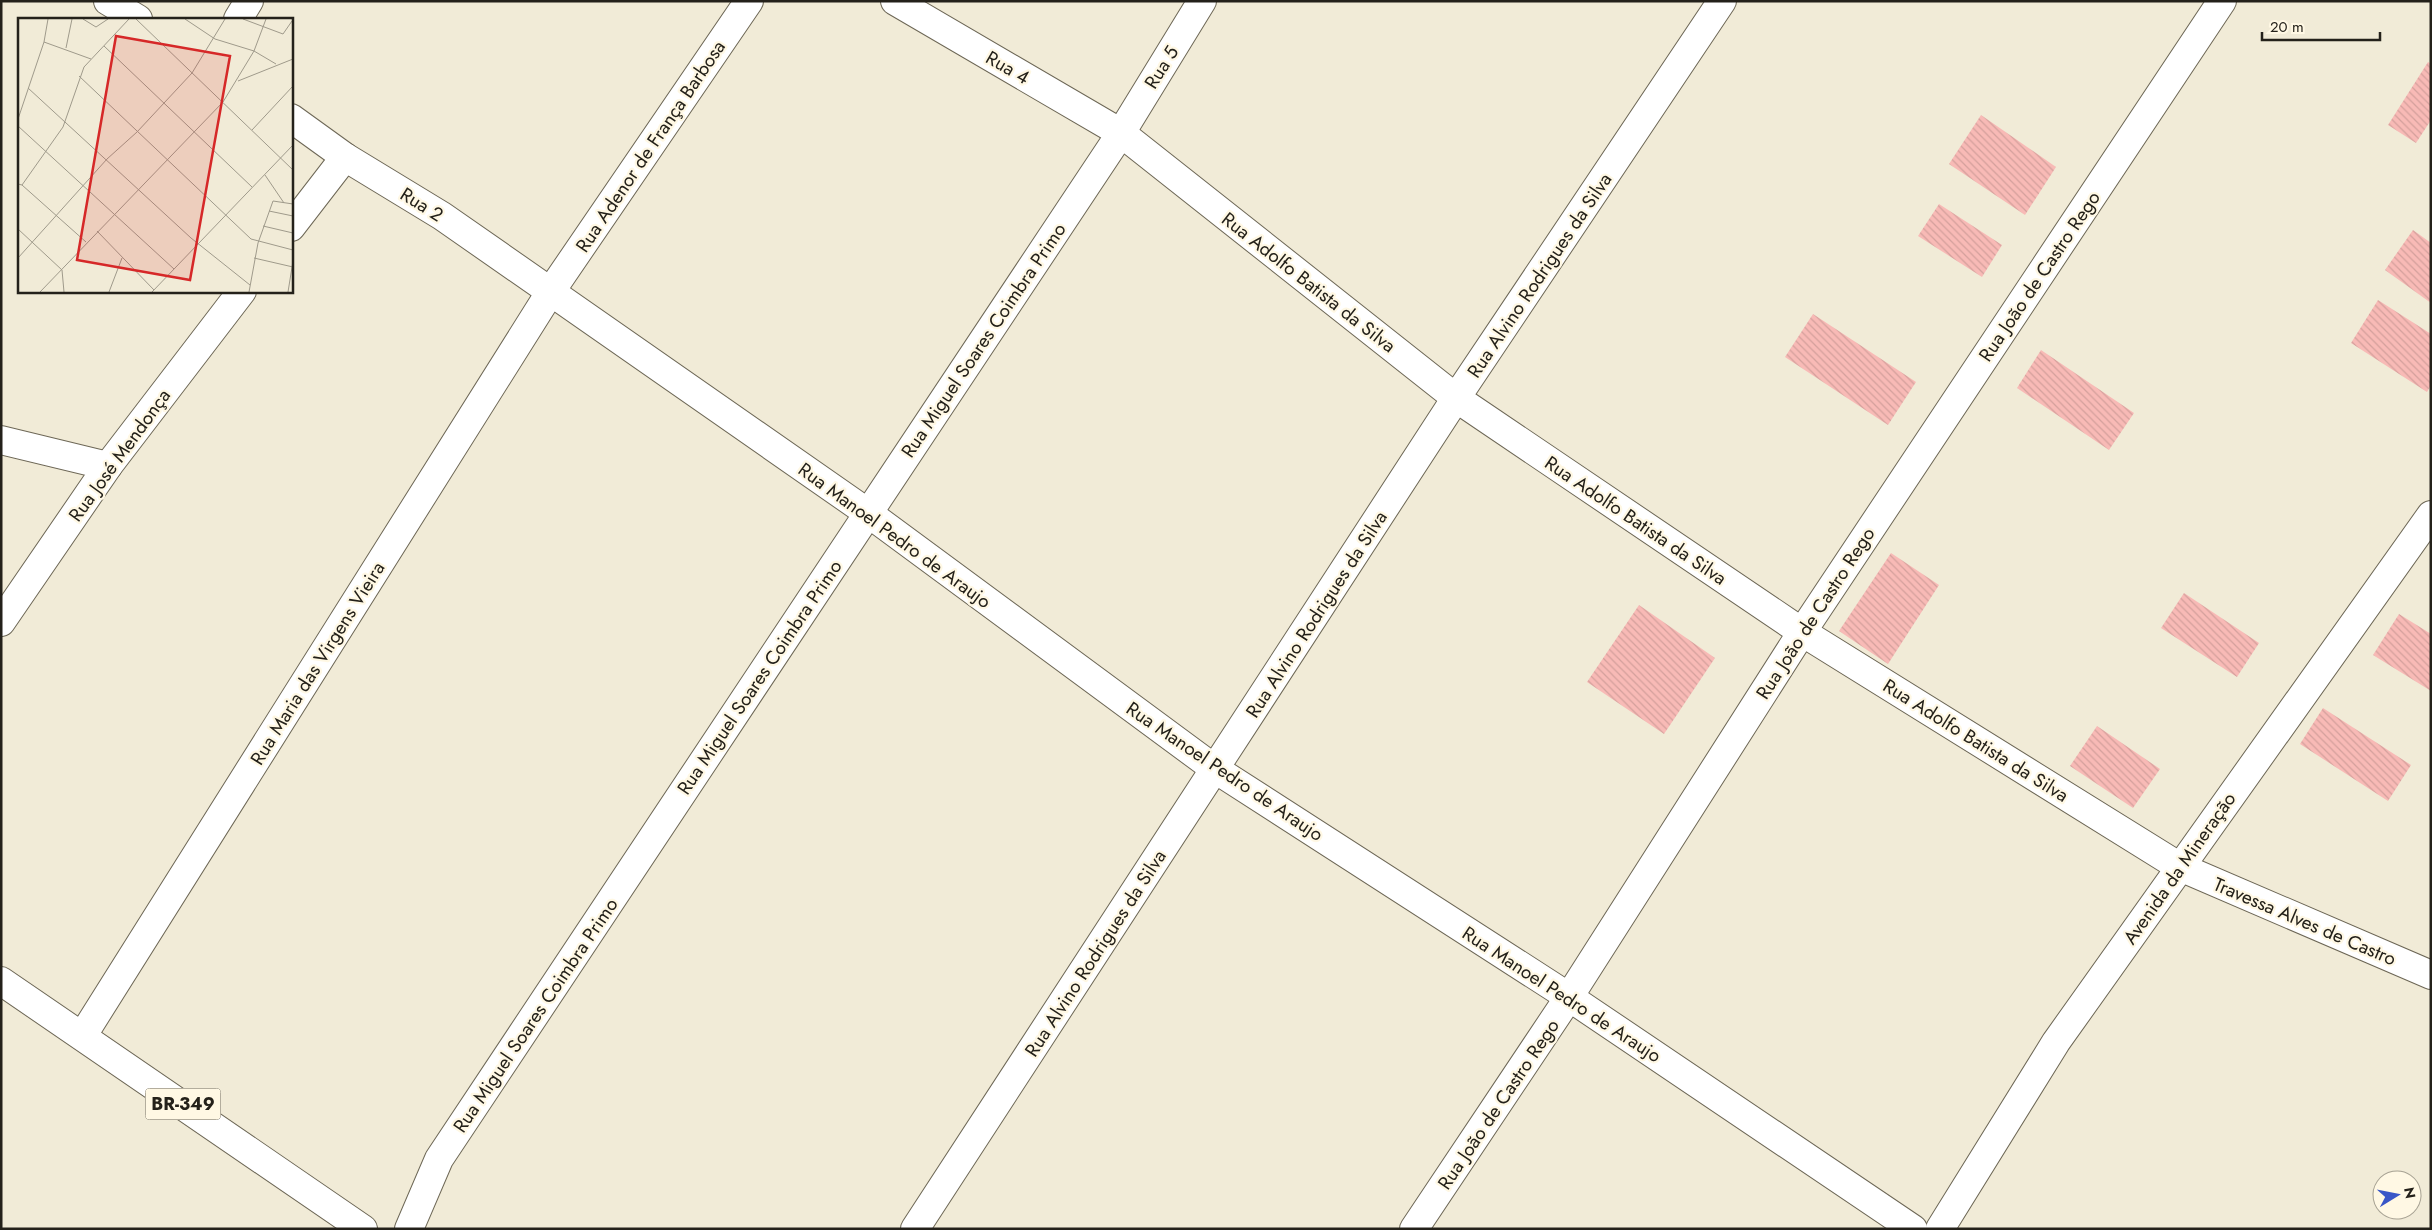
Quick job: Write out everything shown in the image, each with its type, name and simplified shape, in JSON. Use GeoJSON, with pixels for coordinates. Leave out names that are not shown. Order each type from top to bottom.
{"type":"FeatureCollection","features":[{"type":"Feature","properties":{"kind":"street"},"geometry":{"type":"LineString","coordinates":[[108,1],[136,18]]}},
{"type":"Feature","properties":{"kind":"street"},"geometry":{"type":"LineString","coordinates":[[239,18],[249,1]]}},
{"type":"Feature","properties":{"kind":"street","name":"Rua Adenor de França Barbosa"},"geometry":{"type":"LineString","coordinates":[[551,291],[749,1]]}},
{"type":"Feature","properties":{"kind":"street","name":"Rua 4"},"geometry":{"type":"LineString","coordinates":[[895,1],[1120,133]]}},
{"type":"Feature","properties":{"kind":"street","name":"Rua 5"},"geometry":{"type":"LineString","coordinates":[[1120,133],[1202,1]]}},
{"type":"Feature","properties":{"kind":"street","name":"Rua Alvino Rodrigues da Silva"},"geometry":{"type":"LineString","coordinates":[[915,1229],[1456,398],[1722,1]]}},
{"type":"Feature","properties":{"kind":"street","name":"Rua João de Castro Rego"},"geometry":{"type":"LineString","coordinates":[[1414,1229],[1569,997],[1802,632],[2222,1]]}},
{"type":"Feature","properties":{"kind":"street","name":"Rua 2"},"geometry":{"type":"LineString","coordinates":[[292,119],[345,157],[442,216],[551,291]]}},
{"type":"Feature","properties":{"kind":"street","name":"Rua Adolfo Batista da Silva"},"geometry":{"type":"LineString","coordinates":[[1120,133],[1456,398],[1802,632],[2180,867]]}},
{"type":"Feature","properties":{"kind":"street","name":"Rua Miguel Soares Coimbra Primo"},"geometry":{"type":"LineString","coordinates":[[409,1229],[439,1159],[1120,133]]}},
{"type":"Feature","properties":{"kind":"street"},"geometry":{"type":"LineString","coordinates":[[292,226],[345,157]]}},
{"type":"Feature","properties":{"kind":"street","name":"Rua Manoel Pedro de Araujo"},"geometry":{"type":"LineString","coordinates":[[551,291],[868,513],[1215,769],[1569,997],[1913,1229]]}},
{"type":"Feature","properties":{"kind":"street","name":"Rua Maria das Virgens Vieira"},"geometry":{"type":"LineString","coordinates":[[83,1035],[551,291]]}},
{"type":"Feature","properties":{"kind":"street","name":"Rua José Mendonça"},"geometry":{"type":"LineString","coordinates":[[1,622],[108,466],[241,292]]}},
{"type":"Feature","properties":{"kind":"street"},"geometry":{"type":"LineString","coordinates":[[1,440],[108,466]]}},
{"type":"Feature","properties":{"kind":"street","name":"Avenida da Mineração"},"geometry":{"type":"LineString","coordinates":[[1940,1229],[2056,1042],[2431,515]]}},
{"type":"Feature","properties":{"kind":"street","name":"Travessa Alves de Castro"},"geometry":{"type":"LineString","coordinates":[[2180,867],[2431,975]]}},
{"type":"Feature","properties":{"kind":"street","name":"BR-349"},"geometry":{"type":"LineString","coordinates":[[1,981],[83,1035],[363,1229]]}},
{"type":"Feature","properties":{"kind":"building"},"geometry":{"type":"Polygon","coordinates":[[[2428,62],[2431,64],[2431,120],[2416,143],[2388,125],[2428,62]]]}},
{"type":"Feature","properties":{"kind":"building"},"geometry":{"type":"Polygon","coordinates":[[[1981,115],[2056,167],[2025,215],[1949,164],[1981,115]]]}},
{"type":"Feature","properties":{"kind":"building"},"geometry":{"type":"Polygon","coordinates":[[[1939,204],[2002,245],[1982,277],[1918,236],[1939,204]]]}},
{"type":"Feature","properties":{"kind":"building"},"geometry":{"type":"Polygon","coordinates":[[[2413,230],[2431,243],[2431,303],[2385,270],[2413,230]]]}},
{"type":"Feature","properties":{"kind":"building"},"geometry":{"type":"Polygon","coordinates":[[[2378,300],[2431,334],[2431,385],[2427,392],[2351,343],[2378,300]]]}},
{"type":"Feature","properties":{"kind":"building"},"geometry":{"type":"Polygon","coordinates":[[[1813,314],[1916,382],[1888,425],[1785,357],[1813,314]]]}},
{"type":"Feature","properties":{"kind":"building"},"geometry":{"type":"Polygon","coordinates":[[[2041,350],[2134,413],[2109,450],[2017,388],[2041,350]]]}},
{"type":"Feature","properties":{"kind":"building"},"geometry":{"type":"Polygon","coordinates":[[[1891,553],[1939,585],[1888,664],[1839,631],[1891,553]]]}},
{"type":"Feature","properties":{"kind":"building"},"geometry":{"type":"Polygon","coordinates":[[[2184,593],[2259,643],[2237,677],[2161,628],[2184,593]]]}},
{"type":"Feature","properties":{"kind":"building"},"geometry":{"type":"Polygon","coordinates":[[[1639,605],[1715,658],[1664,734],[1587,682],[1639,605]]]}},
{"type":"Feature","properties":{"kind":"building"},"geometry":{"type":"Polygon","coordinates":[[[2399,614],[2431,634],[2431,691],[2373,655],[2399,614]]]}},
{"type":"Feature","properties":{"kind":"building"},"geometry":{"type":"Polygon","coordinates":[[[2323,708],[2411,765],[2388,801],[2300,744],[2323,708]]]}},
{"type":"Feature","properties":{"kind":"building"},"geometry":{"type":"Polygon","coordinates":[[[2097,726],[2160,769],[2133,808],[2070,766],[2097,726]]]}}]}
